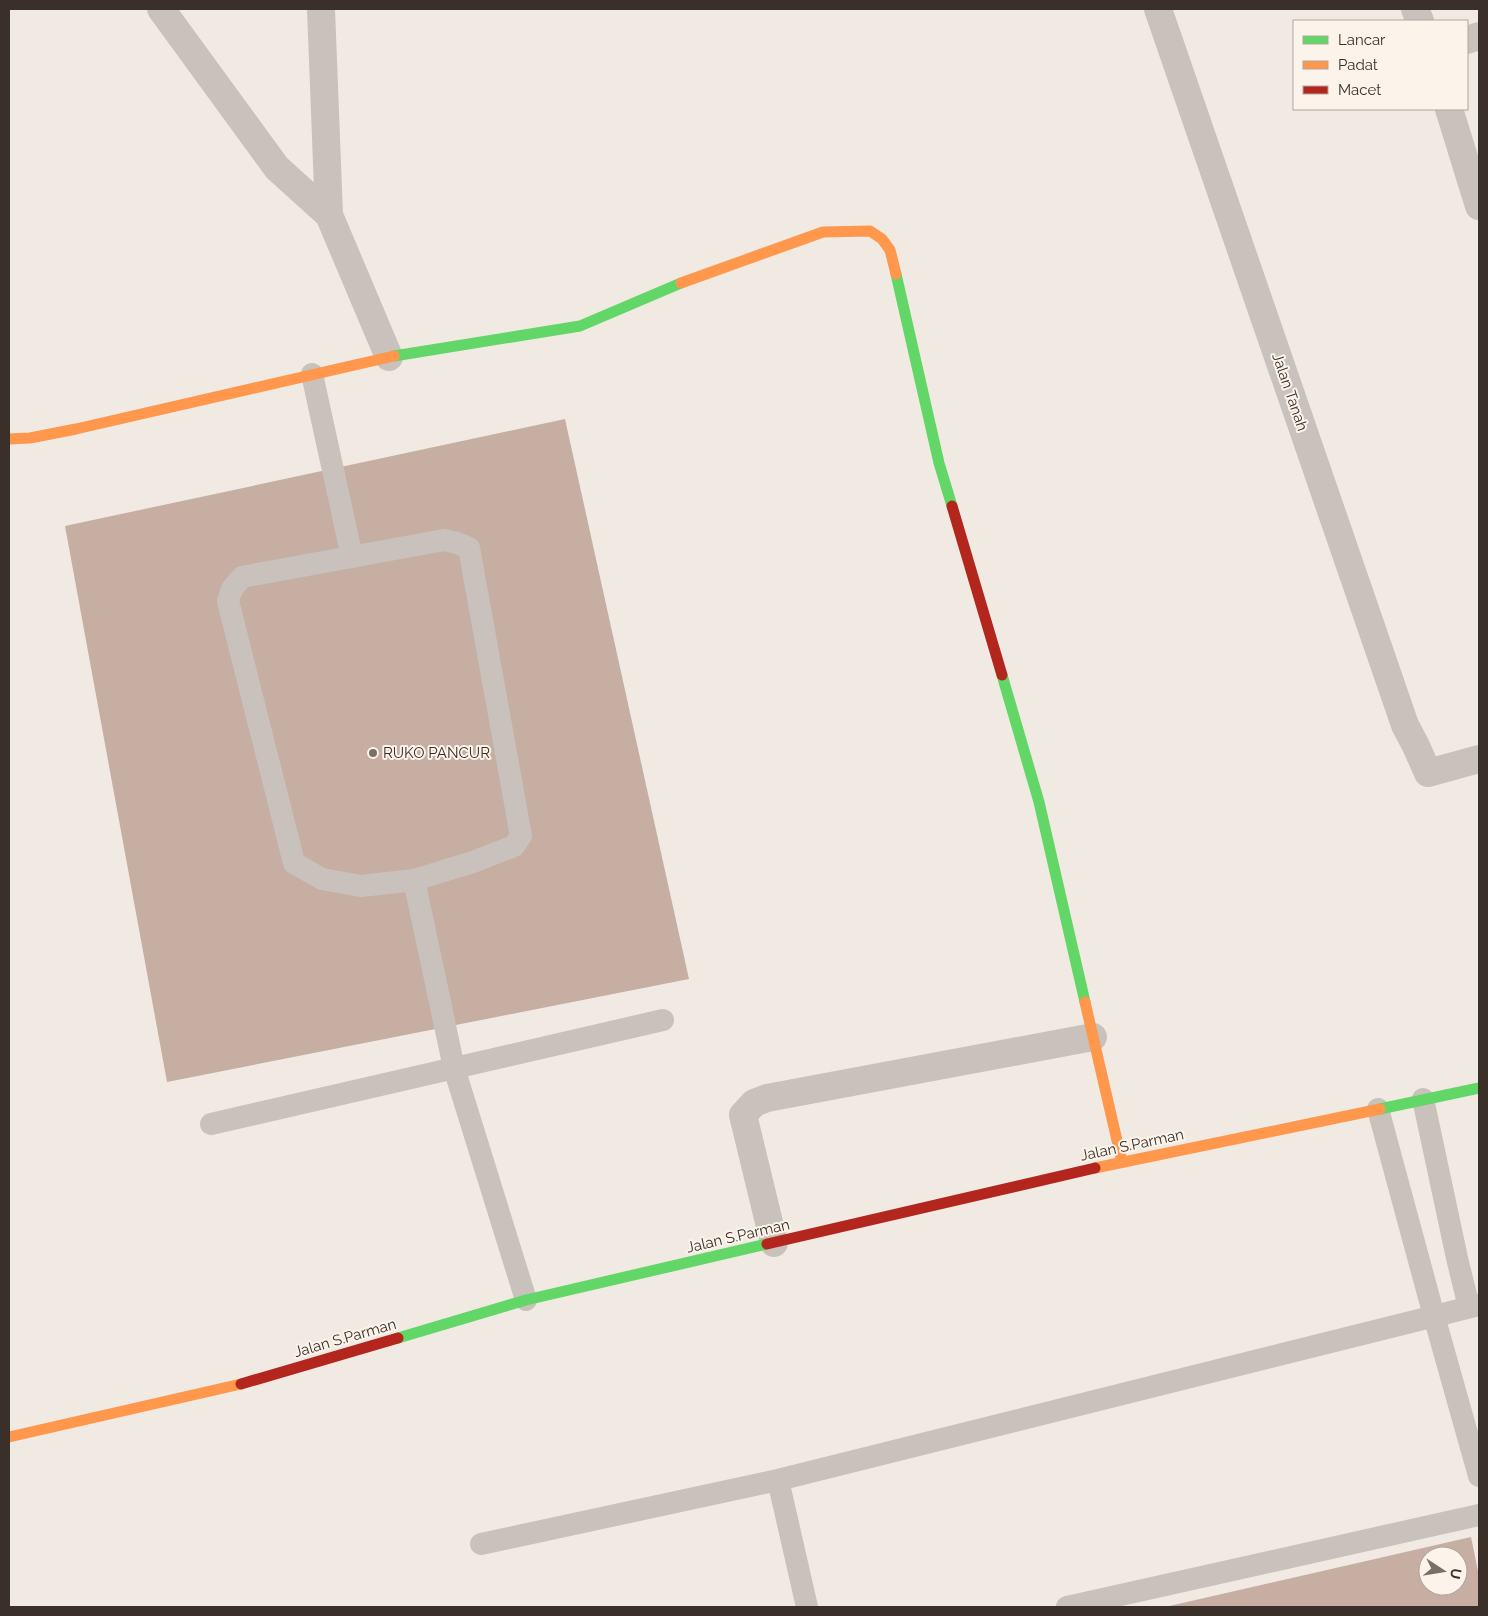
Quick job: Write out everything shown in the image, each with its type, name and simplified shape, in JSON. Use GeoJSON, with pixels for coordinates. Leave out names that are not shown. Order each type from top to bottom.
{"type":"FeatureCollection","features":[{"type":"Feature","properties":{"kind":"street"},"geometry":{"type":"LineString","coordinates":[[161,9],[277,168],[329,215]]}},
{"type":"Feature","properties":{"kind":"street"},"geometry":{"type":"LineString","coordinates":[[321,9],[329,215],[389,357]]}},
{"type":"Feature","properties":{"kind":"street","name":"Jalan Tanah"},"geometry":{"type":"LineString","coordinates":[[1158,9],[1405,725],[1428,773],[1479,759]]}},
{"type":"Feature","properties":{"kind":"street"},"geometry":{"type":"LineString","coordinates":[[1449,110],[1479,202]]}},
{"type":"Feature","properties":{"kind":"street"},"geometry":{"type":"LineString","coordinates":[[9,439],[30,438],[76,430],[389,357],[580,326],[693,278],[823,232],[870,231],[882,239],[890,250],[939,463],[1039,802],[1122,1162]]}},
{"type":"Feature","properties":{"kind":"street"},"geometry":{"type":"LineString","coordinates":[[774,1243],[743,1115],[754,1104],[767,1098],[1093,1037]]}},
{"type":"Feature","properties":{"kind":"street","name":"Jalan S.Parman"},"geometry":{"type":"LineString","coordinates":[[9,1437],[257,1380],[526,1300],[1122,1162],[1479,1088]]}},
{"type":"Feature","properties":{"kind":"lane"},"geometry":{"type":"LineString","coordinates":[[312,374],[352,557]]}},
{"type":"Feature","properties":{"kind":"lane"},"geometry":{"type":"LineString","coordinates":[[444,540],[457,542],[470,548],[520,836],[514,846],[473,862],[414,880],[361,886],[322,879],[294,863],[228,601],[232,589],[242,577],[444,540]]}},
{"type":"Feature","properties":{"kind":"lane"},"geometry":{"type":"LineString","coordinates":[[414,880],[454,1068],[526,1300]]}},
{"type":"Feature","properties":{"kind":"lane"},"geometry":{"type":"LineString","coordinates":[[211,1124],[663,1020]]}},
{"type":"Feature","properties":{"kind":"lane"},"geometry":{"type":"LineString","coordinates":[[481,1544],[778,1480],[1474,1306],[1457,1258],[1423,1099]]}},
{"type":"Feature","properties":{"kind":"lane"},"geometry":{"type":"LineString","coordinates":[[1378,1109],[1479,1476]]}},
{"type":"Feature","properties":{"kind":"lane"},"geometry":{"type":"LineString","coordinates":[[778,1480],[807,1607]]}},
{"type":"Feature","properties":{"kind":"lane"},"geometry":{"type":"LineString","coordinates":[[1067,1607],[1479,1515]]}},
{"type":"Feature","properties":{"kind":"building","name":"RUKO PANCUR"},"geometry":{"type":"Polygon","coordinates":[[[565,419],[689,979],[167,1082],[65,526],[565,419]]]}},
{"type":"Feature","properties":{"kind":"building"},"geometry":{"type":"Polygon","coordinates":[[[1471,1537],[1479,1576],[1479,1607],[1165,1607],[1418,1549],[1418,1596],[1468,1596],[1468,1546],[1432,1546],[1471,1537]]]}},
{"type":"Feature","properties":{"kind":"traffic: fast"},"geometry":{"type":"LineString","coordinates":[[896,274],[939,463],[952,506]]}},
{"type":"Feature","properties":{"kind":"traffic: fast"},"geometry":{"type":"LineString","coordinates":[[394,356],[580,326],[681,283]]}},
{"type":"Feature","properties":{"kind":"traffic: fast"},"geometry":{"type":"LineString","coordinates":[[1002,675],[1039,802],[1085,1002]]}},
{"type":"Feature","properties":{"kind":"traffic: fast"},"geometry":{"type":"LineString","coordinates":[[1380,1109],[1479,1088]]}},
{"type":"Feature","properties":{"kind":"traffic: fast"},"geometry":{"type":"LineString","coordinates":[[398,1338],[526,1300],[767,1244]]}},
{"type":"Feature","properties":{"kind":"traffic: slow"},"geometry":{"type":"LineString","coordinates":[[681,283],[823,232],[870,231],[882,239],[890,250],[896,274]]}},
{"type":"Feature","properties":{"kind":"traffic: slow"},"geometry":{"type":"LineString","coordinates":[[9,439],[30,438],[76,429],[394,356]]}},
{"type":"Feature","properties":{"kind":"traffic: slow"},"geometry":{"type":"LineString","coordinates":[[1085,1002],[1122,1162]]}},
{"type":"Feature","properties":{"kind":"traffic: slow"},"geometry":{"type":"LineString","coordinates":[[1095,1168],[1380,1109]]}},
{"type":"Feature","properties":{"kind":"traffic: slow"},"geometry":{"type":"LineString","coordinates":[[9,1437],[241,1384]]}},
{"type":"Feature","properties":{"kind":"traffic: jam"},"geometry":{"type":"LineString","coordinates":[[952,506],[1002,675]]}},
{"type":"Feature","properties":{"kind":"traffic: jam"},"geometry":{"type":"LineString","coordinates":[[767,1244],[1095,1168]]}},
{"type":"Feature","properties":{"kind":"traffic: jam"},"geometry":{"type":"LineString","coordinates":[[241,1384],[398,1338]]}},
{"type":"Feature","properties":{"kind":"place","name":"RUKO PANCUR"},"geometry":{"type":"Point","coordinates":[373,753]}}]}
